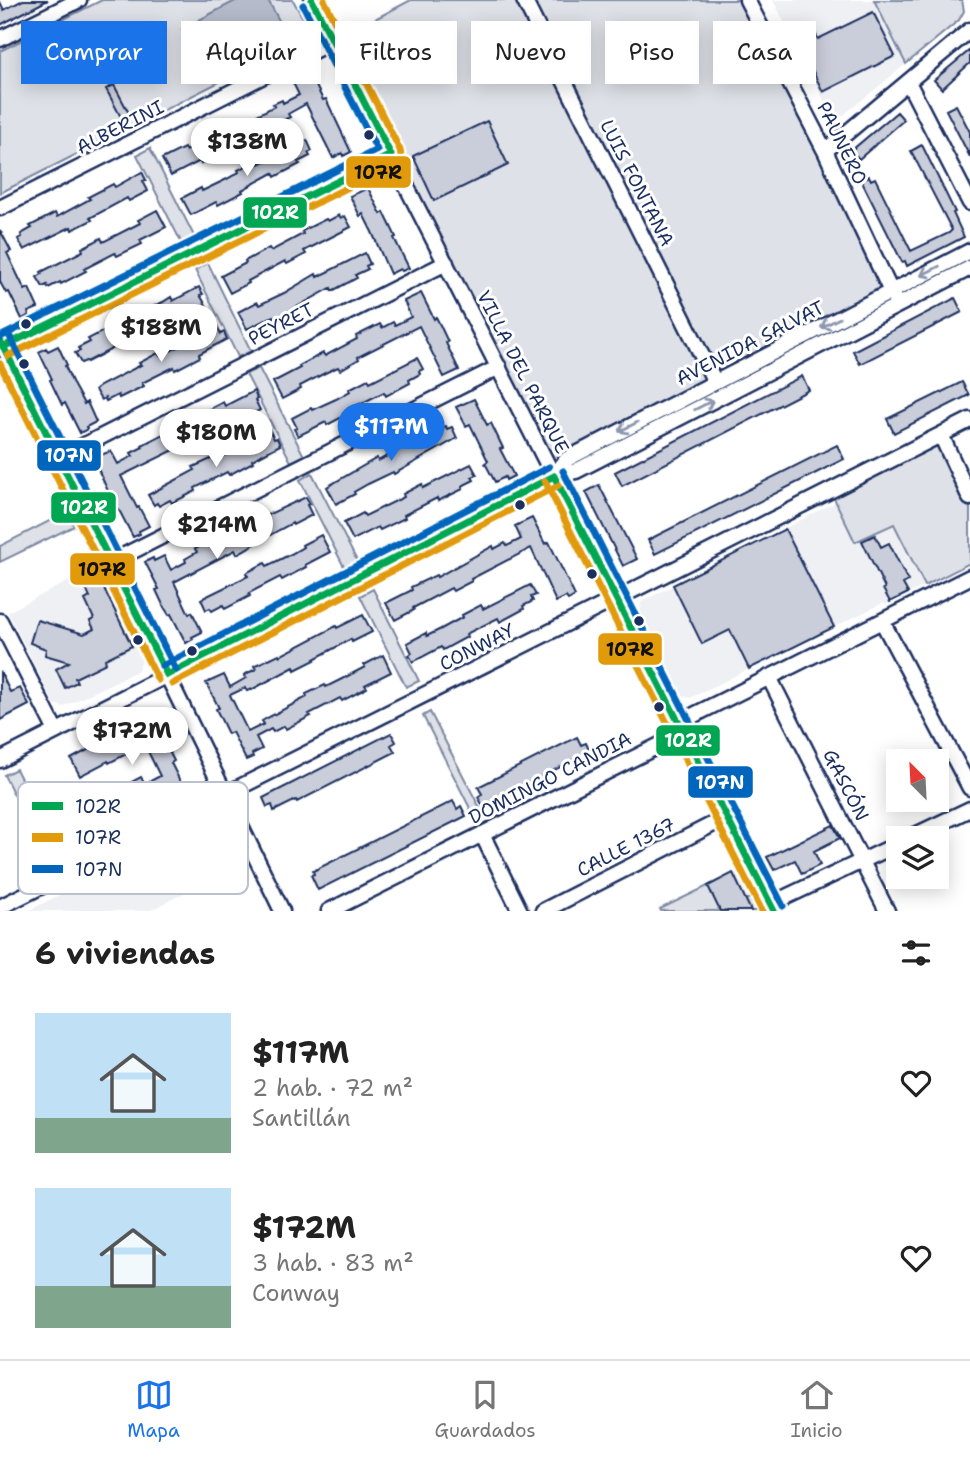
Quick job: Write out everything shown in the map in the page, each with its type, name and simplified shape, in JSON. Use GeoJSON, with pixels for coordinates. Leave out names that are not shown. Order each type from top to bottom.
{"type":"FeatureCollection","features":[{"type":"Feature","properties":{"kind":"street","name":"VILLA DEL PARQUE"},"geometry":{"type":"LineString","coordinates":[[312,0],[772,908]]}},
{"type":"Feature","properties":{"kind":"street","name":"LUIS FONTANA"},"geometry":{"type":"LineString","coordinates":[[524,0],[715,382]]}},
{"type":"Feature","properties":{"kind":"street","name":"PAUNERO"},"geometry":{"type":"LineString","coordinates":[[747,0],[825,150],[898,305]]}},
{"type":"Feature","properties":{"kind":"street"},"geometry":{"type":"LineString","coordinates":[[0,39],[76,1]]}},
{"type":"Feature","properties":{"kind":"street"},"geometry":{"type":"LineString","coordinates":[[825,150],[970,30]]}},
{"type":"Feature","properties":{"kind":"street","name":"ALBERINI"},"geometry":{"type":"LineString","coordinates":[[0,208],[333,41]]}},
{"type":"Feature","properties":{"kind":"street"},"geometry":{"type":"LineString","coordinates":[[908,82],[970,203]]}},
{"type":"Feature","properties":{"kind":"street"},"geometry":{"type":"LineString","coordinates":[[220,782],[1,345],[391,155]]}},
{"type":"Feature","properties":{"kind":"street","name":"AVENIDA SALVAT"},"geometry":{"type":"LineString","coordinates":[[554,476],[567,459],[970,251]]}},
{"type":"Feature","properties":{"kind":"street","name":"PEYRET"},"geometry":{"type":"LineString","coordinates":[[59,458],[446,263]]}},
{"type":"Feature","properties":{"kind":"street","name":"AVENIDA SALVAT"},"geometry":{"type":"LineString","coordinates":[[0,760],[554,476],[576,471],[970,268]]}},
{"type":"Feature","properties":{"kind":"street"},"geometry":{"type":"LineString","coordinates":[[111,562],[499,367]]}},
{"type":"Feature","properties":{"kind":"street","name":"CONWAY"},"geometry":{"type":"LineString","coordinates":[[248,782],[420,698],[970,420]]}},
{"type":"Feature","properties":{"kind":"street"},"geometry":{"type":"LineString","coordinates":[[941,435],[970,498]]}},
{"type":"Feature","properties":{"kind":"street","name":"DOMINGO CANDIA"},"geometry":{"type":"LineString","coordinates":[[329,911],[668,741],[688,718],[970,577]]}},
{"type":"Feature","properties":{"kind":"street"},"geometry":{"type":"LineString","coordinates":[[0,621],[55,732]]}},
{"type":"Feature","properties":{"kind":"street"},"geometry":{"type":"LineString","coordinates":[[882,621],[970,788]]}},
{"type":"Feature","properties":{"kind":"street","name":"GASCÓN"},"geometry":{"type":"LineString","coordinates":[[769,677],[887,911]]}},
{"type":"Feature","properties":{"kind":"street"},"geometry":{"type":"LineString","coordinates":[[934,826],[970,809]]}},
{"type":"Feature","properties":{"kind":"street","name":"CALLE 1367"},"geometry":{"type":"LineString","coordinates":[[543,911],[727,817]]}},
{"type":"Feature","properties":{"kind":"street"},"geometry":{"type":"LineString","coordinates":[[482,834],[520,911]]}},
{"type":"Feature","properties":{"kind":"street"},"geometry":{"type":"LineString","coordinates":[[248,841],[282,911]]}},
{"type":"Feature","properties":{"kind":"street"},"geometry":{"type":"LineString","coordinates":[[772,908],[886,849]]}},
{"type":"Feature","properties":{"kind":"street","name":"CONWAY"},"geometry":{"type":"LineString","coordinates":[[0,907],[26,894]]}},
{"type":"Feature","properties":{"kind":"shaded area"},"geometry":{"type":"Polygon","coordinates":[[[102,0],[293,0],[305,21],[181,21],[181,84],[215,84],[0,193],[0,51],[21,40],[21,84],[167,84],[167,21],[60,21],[102,0]]]}},
{"type":"Feature","properties":{"kind":"shaded area"},"geometry":{"type":"Polygon","coordinates":[[[411,0],[747,0],[757,21],[713,21],[713,84],[788,84],[891,292],[567,459],[554,476],[355,84],[457,84],[457,21],[371,21],[411,0]]]}},
{"type":"Feature","properties":{"kind":"shaded area"},"geometry":{"type":"Polygon","coordinates":[[[773,0],[874,0],[906,64],[835,122],[816,84],[816,21],[784,21],[773,0]]]}},
{"type":"Feature","properties":{"kind":"shaded area"},"geometry":{"type":"Polygon","coordinates":[[[874,0],[962,0],[964,11],[959,20],[906,64],[874,0]]]}},
{"type":"Feature","properties":{"kind":"shaded area"},"geometry":{"type":"Polygon","coordinates":[[[150,148],[194,236],[181,242],[137,155],[150,148]]]}},
{"type":"Feature","properties":{"kind":"shaded area"},"geometry":{"type":"Polygon","coordinates":[[[208,263],[251,351],[238,357],[195,270],[208,263]]]}},
{"type":"Feature","properties":{"kind":"shaded area"},"geometry":{"type":"Polygon","coordinates":[[[259,368],[304,456],[291,462],[246,374],[259,368]]]}},
{"type":"Feature","properties":{"kind":"shaded area"},"geometry":{"type":"Polygon","coordinates":[[[929,446],[937,447],[943,453],[970,508],[970,563],[925,586],[894,524],[855,542],[832,494],[929,446]]]}},
{"type":"Feature","properties":{"kind":"shaded area"},"geometry":{"type":"Polygon","coordinates":[[[312,473],[357,561],[344,567],[300,480],[312,473]]]}},
{"type":"Feature","properties":{"kind":"shaded area"},"geometry":{"type":"Polygon","coordinates":[[[836,502],[855,541],[894,523],[925,586],[885,605],[883,603],[690,698],[683,696],[641,612],[641,602],[836,502]]]}},
{"type":"Feature","properties":{"kind":"shaded area"},"geometry":{"type":"Polygon","coordinates":[[[67,512],[74,526],[0,562],[0,546],[67,512]]]}},
{"type":"Feature","properties":{"kind":"shaded area"},"geometry":{"type":"Polygon","coordinates":[[[95,568],[142,662],[137,671],[63,707],[54,704],[8,612],[95,568]]]}},
{"type":"Feature","properties":{"kind":"shaded area"},"geometry":{"type":"Polygon","coordinates":[[[373,589],[419,681],[406,687],[360,596],[373,589]]]}},
{"type":"Feature","properties":{"kind":"shaded area"},"geometry":{"type":"Polygon","coordinates":[[[430,712],[482,812],[474,816],[423,716],[430,712]]]}},
{"type":"Feature","properties":{"kind":"shaded area"},"geometry":{"type":"Polygon","coordinates":[[[16,769],[23,782],[18,782],[18,802],[4,775],[16,769]]]}},
{"type":"Feature","properties":{"kind":"shaded area"},"geometry":{"type":"Polygon","coordinates":[[[739,871],[752,897],[734,905],[722,879],[739,871]]]}},
{"type":"Feature","properties":{"kind":"shaded area"},"geometry":{"type":"Polygon","coordinates":[[[722,879],[734,905],[752,897],[759,911],[661,911],[660,909],[722,879]]]}},
{"type":"Feature","properties":{"kind":"shaded area"},"geometry":{"type":"Polygon","coordinates":[[[61,894],[182,894],[149,911],[28,911],[61,894]]]}},
{"type":"Feature","properties":{"kind":"water"},"geometry":{"type":"Polygon","coordinates":[[[237,0],[268,0],[279,21],[197,21],[237,0]]]}},
{"type":"Feature","properties":{"kind":"building"},"geometry":{"type":"Polygon","coordinates":[[[23,0],[48,0],[0,25],[0,2],[4,10],[23,0]]]}},
{"type":"Feature","properties":{"kind":"building"},"geometry":{"type":"Polygon","coordinates":[[[873,12],[895,56],[823,92],[816,78],[816,35],[818,39],[873,12]]]}},
{"type":"Feature","properties":{"kind":"building"},"geometry":{"type":"Polygon","coordinates":[[[970,50],[970,63],[942,89],[934,80],[970,50]]]}},
{"type":"Feature","properties":{"kind":"building"},"geometry":{"type":"Polygon","coordinates":[[[294,84],[315,84],[323,100],[326,99],[351,152],[333,158],[306,104],[288,114],[290,117],[275,124],[276,127],[265,133],[257,137],[256,134],[201,164],[200,161],[171,176],[162,159],[184,148],[186,151],[218,134],[217,132],[275,106],[273,104],[282,100],[283,103],[299,95],[294,84]]]}},
{"type":"Feature","properties":{"kind":"building"},"geometry":{"type":"Polygon","coordinates":[[[114,85],[131,117],[123,121],[106,89],[114,85]]]}},
{"type":"Feature","properties":{"kind":"building"},"geometry":{"type":"Polygon","coordinates":[[[956,105],[970,132],[970,157],[946,110],[956,105]]]}},
{"type":"Feature","properties":{"kind":"building"},"geometry":{"type":"Polygon","coordinates":[[[897,112],[904,120],[859,159],[852,150],[897,112]]]}},
{"type":"Feature","properties":{"kind":"building"},"geometry":{"type":"Polygon","coordinates":[[[487,121],[508,165],[434,201],[413,156],[487,121]]]}},
{"type":"Feature","properties":{"kind":"building"},"geometry":{"type":"Polygon","coordinates":[[[307,140],[312,151],[308,153],[310,156],[298,162],[300,164],[275,177],[273,173],[218,205],[216,202],[191,215],[182,198],[227,179],[258,160],[259,164],[307,140]]]}},
{"type":"Feature","properties":{"kind":"building"},"geometry":{"type":"Polygon","coordinates":[[[922,145],[955,212],[953,213],[964,237],[907,266],[905,261],[902,262],[861,180],[869,176],[871,180],[875,178],[911,251],[949,233],[952,230],[911,151],[922,145]]]}},
{"type":"Feature","properties":{"kind":"building"},"geometry":{"type":"Polygon","coordinates":[[[142,172],[148,191],[129,201],[127,198],[90,218],[92,220],[24,250],[18,239],[32,228],[30,226],[55,213],[57,217],[90,199],[88,197],[113,184],[115,187],[142,172]]]}},
{"type":"Feature","properties":{"kind":"building"},"geometry":{"type":"Polygon","coordinates":[[[368,188],[381,214],[384,212],[409,268],[390,274],[363,214],[360,216],[350,196],[368,188]]]}},
{"type":"Feature","properties":{"kind":"building"},"geometry":{"type":"Polygon","coordinates":[[[157,210],[166,227],[140,240],[142,244],[117,256],[115,253],[61,284],[60,282],[48,288],[47,285],[43,287],[37,277],[41,272],[83,251],[82,248],[101,238],[103,242],[140,223],[138,220],[157,210]]]}},
{"type":"Feature","properties":{"kind":"building"},"geometry":{"type":"Polygon","coordinates":[[[339,215],[341,218],[345,216],[351,227],[304,251],[306,254],[287,264],[285,261],[230,293],[221,276],[269,248],[271,251],[303,234],[302,231],[339,215]]]}},
{"type":"Feature","properties":{"kind":"building"},"geometry":{"type":"Polygon","coordinates":[[[0,230],[11,251],[7,253],[19,278],[25,290],[29,288],[38,308],[28,312],[29,315],[22,319],[9,292],[6,293],[0,282],[0,230]]]}},
{"type":"Feature","properties":{"kind":"building"},"geometry":{"type":"Polygon","coordinates":[[[365,253],[370,264],[366,266],[368,269],[355,275],[357,278],[332,291],[331,288],[275,319],[273,316],[247,329],[238,312],[257,302],[259,305],[316,274],[317,277],[365,253]]]}},
{"type":"Feature","properties":{"kind":"building"},"geometry":{"type":"Polygon","coordinates":[[[199,287],[206,305],[162,323],[148,331],[150,334],[130,343],[129,340],[87,362],[81,363],[75,353],[80,351],[78,348],[90,342],[88,339],[113,326],[115,330],[148,313],[146,310],[171,297],[173,301],[199,287]]]}},
{"type":"Feature","properties":{"kind":"building"},"geometry":{"type":"Polygon","coordinates":[[[421,293],[440,325],[459,370],[444,377],[419,326],[358,357],[359,359],[340,370],[338,367],[300,386],[301,389],[282,399],[273,382],[323,353],[325,356],[357,339],[356,336],[380,324],[382,328],[411,317],[404,301],[421,293]]]}},
{"type":"Feature","properties":{"kind":"building"},"geometry":{"type":"Polygon","coordinates":[[[955,298],[962,312],[860,364],[853,351],[955,298]]]}},
{"type":"Feature","properties":{"kind":"building"},"geometry":{"type":"Polygon","coordinates":[[[216,324],[227,339],[199,354],[200,357],[142,383],[144,386],[119,398],[118,395],[106,401],[105,398],[101,400],[95,390],[100,386],[158,353],[160,356],[184,344],[216,324]]]}},
{"type":"Feature","properties":{"kind":"building"},"geometry":{"type":"Polygon","coordinates":[[[58,346],[74,386],[84,404],[87,402],[96,422],[80,433],[65,403],[62,405],[39,352],[58,346]]]}},
{"type":"Feature","properties":{"kind":"building"},"geometry":{"type":"Polygon","coordinates":[[[417,358],[423,369],[409,380],[410,383],[386,396],[384,392],[350,409],[352,412],[327,425],[326,422],[298,436],[292,418],[336,399],[368,379],[370,382],[417,358]]]}},
{"type":"Feature","properties":{"kind":"building"},"geometry":{"type":"Polygon","coordinates":[[[802,376],[809,390],[622,486],[615,472],[802,376]]]}},
{"type":"Feature","properties":{"kind":"building"},"geometry":{"type":"Polygon","coordinates":[[[962,382],[969,395],[894,433],[887,419],[962,382]]]}},
{"type":"Feature","properties":{"kind":"building"},"geometry":{"type":"Polygon","coordinates":[[[254,391],[260,410],[241,420],[238,416],[183,448],[182,446],[121,476],[149,526],[133,537],[119,510],[117,511],[92,456],[111,451],[118,464],[133,456],[131,453],[143,447],[142,445],[200,418],[198,415],[223,402],[225,406],[254,391]]]}},
{"type":"Feature","properties":{"kind":"building"},"geometry":{"type":"Polygon","coordinates":[[[474,399],[487,425],[491,423],[503,448],[500,449],[514,476],[506,480],[505,477],[495,482],[470,424],[466,426],[456,407],[474,399]]]}},
{"type":"Feature","properties":{"kind":"building"},"geometry":{"type":"Polygon","coordinates":[[[446,426],[447,429],[452,427],[457,438],[394,474],[393,472],[368,484],[336,504],[327,487],[377,458],[378,461],[434,429],[435,431],[446,426]]]}},
{"type":"Feature","properties":{"kind":"building"},"geometry":{"type":"Polygon","coordinates":[[[269,429],[280,445],[229,475],[227,472],[195,488],[196,491],[172,503],[170,500],[159,506],[157,503],[154,505],[148,495],[195,470],[193,467],[213,458],[214,461],[269,429]]]}},
{"type":"Feature","properties":{"kind":"building"},"geometry":{"type":"Polygon","coordinates":[[[837,445],[844,459],[655,554],[648,540],[837,445]]]}},
{"type":"Feature","properties":{"kind":"building"},"geometry":{"type":"Polygon","coordinates":[[[471,464],[477,475],[472,477],[474,480],[462,486],[463,489],[438,501],[437,498],[404,515],[405,518],[380,530],[378,527],[353,540],[344,523],[404,497],[403,494],[422,484],[423,488],[471,464]]]}},
{"type":"Feature","properties":{"kind":"building"},"geometry":{"type":"Polygon","coordinates":[[[599,485],[637,559],[623,566],[586,492],[599,485]]]}},
{"type":"Feature","properties":{"kind":"building"},"geometry":{"type":"Polygon","coordinates":[[[306,497],[312,515],[293,525],[292,523],[237,554],[235,550],[174,582],[189,614],[192,612],[202,632],[186,643],[171,614],[169,615],[164,607],[156,590],[159,589],[145,562],[164,556],[171,570],[186,562],[185,559],[197,552],[195,549],[220,536],[222,541],[254,524],[252,522],[306,497]]]}},
{"type":"Feature","properties":{"kind":"building"},"geometry":{"type":"Polygon","coordinates":[[[532,518],[545,544],[549,542],[575,596],[556,602],[531,548],[453,591],[451,588],[413,608],[414,610],[395,620],[386,603],[412,590],[411,587],[436,575],[437,577],[493,546],[494,549],[505,543],[507,546],[521,539],[515,526],[532,518]]]}},
{"type":"Feature","properties":{"kind":"building"},"geometry":{"type":"Polygon","coordinates":[[[785,529],[834,627],[749,669],[730,630],[702,644],[673,585],[785,529]]]}},
{"type":"Feature","properties":{"kind":"building"},"geometry":{"type":"Polygon","coordinates":[[[321,535],[330,552],[282,580],[280,577],[249,593],[250,596],[225,609],[223,605],[212,611],[210,608],[206,610],[201,599],[248,576],[246,573],[265,563],[267,566],[291,554],[321,535]]]}},
{"type":"Feature","properties":{"kind":"building"},"geometry":{"type":"Polygon","coordinates":[[[875,535],[881,547],[889,543],[908,581],[903,584],[908,593],[890,602],[862,541],[875,535]]]}},
{"type":"Feature","properties":{"kind":"building"},"geometry":{"type":"Polygon","coordinates":[[[95,570],[132,646],[105,659],[106,663],[75,678],[77,682],[65,688],[56,669],[69,662],[45,655],[46,649],[30,643],[37,620],[84,634],[94,629],[90,621],[94,619],[85,600],[90,597],[81,577],[95,570]]]}},
{"type":"Feature","properties":{"kind":"building"},"geometry":{"type":"Polygon","coordinates":[[[530,585],[536,595],[531,597],[533,601],[523,606],[524,609],[500,622],[498,618],[466,634],[467,637],[443,650],[441,647],[413,662],[407,643],[441,629],[481,605],[483,609],[530,585]]]}},
{"type":"Feature","properties":{"kind":"building"},"geometry":{"type":"Polygon","coordinates":[[[363,615],[372,632],[352,642],[351,639],[315,660],[295,670],[294,667],[253,689],[247,691],[245,688],[230,695],[248,732],[264,724],[262,721],[267,718],[307,697],[306,694],[340,680],[383,655],[391,672],[365,685],[367,688],[342,701],[340,698],[286,729],[284,726],[273,732],[271,729],[256,737],[262,749],[246,760],[232,732],[228,734],[206,683],[224,675],[230,687],[246,678],[244,675],[256,669],[254,666],[363,615]]]}},
{"type":"Feature","properties":{"kind":"building"},"geometry":{"type":"Polygon","coordinates":[[[0,671],[10,692],[20,688],[29,705],[0,720],[0,671]]]}},
{"type":"Feature","properties":{"kind":"building"},"geometry":{"type":"Polygon","coordinates":[[[146,713],[174,761],[171,763],[180,782],[149,782],[160,776],[142,739],[125,747],[128,753],[80,776],[71,759],[133,729],[129,721],[146,713]]]}},
{"type":"Feature","properties":{"kind":"building"},"geometry":{"type":"Polygon","coordinates":[[[391,733],[396,742],[391,745],[395,752],[297,802],[296,800],[274,811],[272,805],[267,807],[263,798],[391,733]]]}},
{"type":"Feature","properties":{"kind":"building"},"geometry":{"type":"Polygon","coordinates":[[[577,737],[581,745],[586,743],[590,752],[483,806],[478,797],[482,794],[478,787],[577,737]]]}},
{"type":"Feature","properties":{"kind":"building"},"geometry":{"type":"Polygon","coordinates":[[[141,777],[144,782],[132,782],[141,777]]]}},
{"type":"Feature","properties":{"kind":"building"},"geometry":{"type":"Polygon","coordinates":[[[453,801],[457,809],[461,806],[466,816],[318,890],[311,875],[314,874],[313,871],[453,801]]]}},
{"type":"Feature","properties":{"kind":"building"},"geometry":{"type":"Polygon","coordinates":[[[833,825],[840,838],[814,851],[820,865],[802,874],[795,860],[774,870],[767,857],[833,825]]]}},
{"type":"Feature","properties":{"kind":"building"},"geometry":{"type":"Polygon","coordinates":[[[733,873],[751,911],[720,911],[708,886],[733,873]]]}},
{"type":"Feature","properties":{"kind":"transit line","name":"102R"},"geometry":{"type":"LineString","coordinates":[[3,347],[391,155],[312,0]]}},
{"type":"Feature","properties":{"kind":"transit line","name":"107R"},"geometry":{"type":"LineString","coordinates":[[8,356],[399,162],[400,150],[324,0]]}},
{"type":"Feature","properties":{"kind":"transit line","name":"107N"},"geometry":{"type":"LineString","coordinates":[[0,337],[377,150],[303,5]]}},
{"type":"Feature","properties":{"kind":"transit line","name":"107N"},"geometry":{"type":"LineString","coordinates":[[9,335],[176,670]]}},
{"type":"Feature","properties":{"kind":"transit line","name":"102R"},"geometry":{"type":"LineString","coordinates":[[0,340],[167,675]]}},
{"type":"Feature","properties":{"kind":"transit line","name":"107R"},"geometry":{"type":"LineString","coordinates":[[0,364],[158,680]]}},
{"type":"Feature","properties":{"kind":"transit line","name":"107N"},"geometry":{"type":"LineString","coordinates":[[162,666],[549,467]]}},
{"type":"Feature","properties":{"kind":"transit line","name":"107N"},"geometry":{"type":"LineString","coordinates":[[563,471],[783,906]]}},
{"type":"Feature","properties":{"kind":"transit line","name":"102R"},"geometry":{"type":"LineString","coordinates":[[554,476],[774,911]]}},
{"type":"Feature","properties":{"kind":"transit line","name":"102R"},"geometry":{"type":"LineString","coordinates":[[167,675],[554,476]]}},
{"type":"Feature","properties":{"kind":"transit line","name":"107R"},"geometry":{"type":"LineString","coordinates":[[545,481],[762,911]]}},
{"type":"Feature","properties":{"kind":"transit line","name":"107R"},"geometry":{"type":"LineString","coordinates":[[172,684],[559,485]]}}]}
